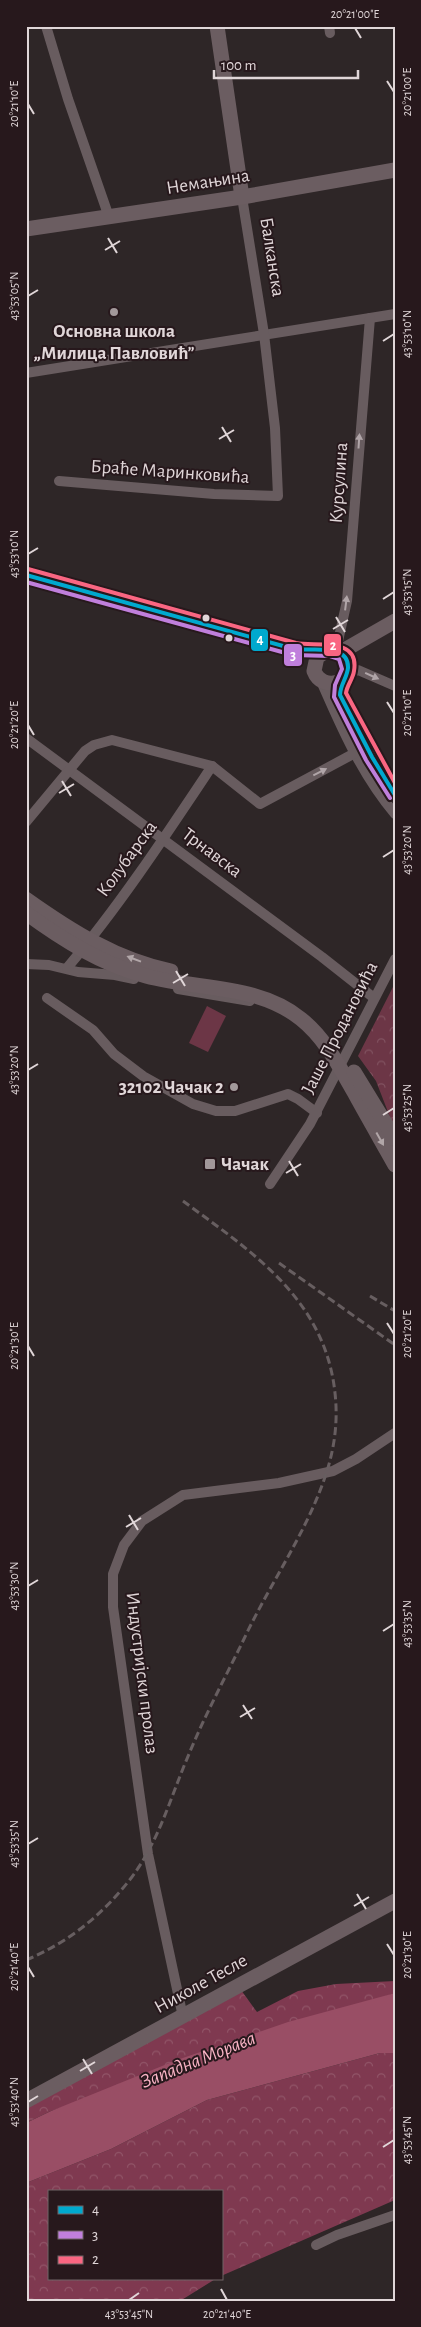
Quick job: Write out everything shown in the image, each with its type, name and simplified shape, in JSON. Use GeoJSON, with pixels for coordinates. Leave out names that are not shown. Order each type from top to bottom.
{"type":"FeatureCollection","features":[{"type":"Feature","properties":{"kind":"street"},"geometry":{"type":"LineString","coordinates":[[46,26],[68,99],[109,217]]}},
{"type":"Feature","properties":{"kind":"street","name":"Балканска"},"geometry":{"type":"LineString","coordinates":[[217,26],[264,334],[275,428],[278,496]]}},
{"type":"Feature","properties":{"kind":"street","name":"Немањина"},"geometry":{"type":"LineString","coordinates":[[26,229],[242,197],[395,170]]}},
{"type":"Feature","properties":{"kind":"street"},"geometry":{"type":"LineString","coordinates":[[26,373],[395,314]]}},
{"type":"Feature","properties":{"kind":"street","name":"Курсулина"},"geometry":{"type":"LineString","coordinates":[[334,651],[347,601],[370,318]]}},
{"type":"Feature","properties":{"kind":"street","name":"Браће Маринковића"},"geometry":{"type":"LineString","coordinates":[[59,481],[214,494],[278,496]]}},
{"type":"Feature","properties":{"kind":"street"},"geometry":{"type":"LineString","coordinates":[[26,576],[263,638],[300,650],[334,651],[348,661],[339,691],[343,702],[395,795]]}},
{"type":"Feature","properties":{"kind":"street"},"geometry":{"type":"LineString","coordinates":[[317,674],[317,657],[334,651],[395,621]]}},
{"type":"Feature","properties":{"kind":"street"},"geometry":{"type":"LineString","coordinates":[[300,650],[317,674],[330,705],[355,753],[379,794],[395,814]]}},
{"type":"Feature","properties":{"kind":"street"},"geometry":{"type":"LineString","coordinates":[[317,674],[331,684],[358,670],[395,686]]}},
{"type":"Feature","properties":{"kind":"street","name":"Трнавска"},"geometry":{"type":"LineString","coordinates":[[26,738],[322,957],[374,998]]}},
{"type":"Feature","properties":{"kind":"street"},"geometry":{"type":"LineString","coordinates":[[26,822],[85,751],[94,745],[112,740],[212,766],[260,804],[355,753]]}},
{"type":"Feature","properties":{"kind":"street","name":"Колубарска"},"geometry":{"type":"LineString","coordinates":[[67,968],[86,946],[164,839],[212,766]]}},
{"type":"Feature","properties":{"kind":"street"},"geometry":{"type":"LineString","coordinates":[[26,899],[86,946]]}},
{"type":"Feature","properties":{"kind":"street"},"geometry":{"type":"LineString","coordinates":[[26,913],[86,946],[157,968],[276,992],[301,1008],[330,1036],[340,1065],[395,1164]]}},
{"type":"Feature","properties":{"kind":"street","name":"Јаше Продановића"},"geometry":{"type":"LineString","coordinates":[[270,1184],[317,1113],[395,959]]}},
{"type":"Feature","properties":{"kind":"street"},"geometry":{"type":"LineString","coordinates":[[26,964],[67,968],[78,972],[115,975],[198,994],[248,1001],[269,1008],[304,1027],[340,1065],[395,1140]]}},
{"type":"Feature","properties":{"kind":"street"},"geometry":{"type":"LineString","coordinates":[[47,998],[93,1030],[114,1054],[142,1076],[193,1104],[216,1110],[235,1111],[288,1094],[317,1113]]}},
{"type":"Feature","properties":{"kind":"street","name":"Индустријски пролаз"},"geometry":{"type":"LineString","coordinates":[[183,2017],[148,1854],[113,1607],[113,1574],[124,1545],[142,1521],[183,1495],[279,1483],[333,1471],[356,1459],[395,1433]]}},
{"type":"Feature","properties":{"kind":"street","name":"Николе Тесле"},"geometry":{"type":"LineString","coordinates":[[26,2101],[395,1901]]}},
{"type":"Feature","properties":{"kind":"street"},"geometry":{"type":"LineString","coordinates":[[316,2245],[337,2235],[395,2215]]}},
{"type":"Feature","properties":{"kind":"green space"},"geometry":{"type":"Polygon","coordinates":[[[395,983],[395,1130],[376,1081],[358,1056],[395,983]]]}},
{"type":"Feature","properties":{"kind":"green space"},"geometry":{"type":"Polygon","coordinates":[[[207,1006],[226,1016],[208,1052],[189,1043],[207,1006]]]}},
{"type":"Feature","properties":{"kind":"green space"},"geometry":{"type":"Polygon","coordinates":[[[395,1981],[395,1993],[51,2111],[26,2123],[26,2104],[241,1990],[257,2012],[298,1991],[336,1984],[395,1981]]]}},
{"type":"Feature","properties":{"kind":"green space"},"geometry":{"type":"Polygon","coordinates":[[[380,2053],[395,2053],[395,2200],[222,2276],[222,2190],[48,2190],[48,2280],[214,2280],[180,2301],[26,2301],[26,2183],[111,2149],[207,2100],[380,2053]]]}},
{"type":"Feature","properties":{"kind":"water","name":"Западна Морава"},"geometry":{"type":"Polygon","coordinates":[[[395,1993],[395,2053],[380,2053],[207,2100],[111,2149],[26,2183],[26,2123],[177,2060],[288,2022],[395,1993]]]}},
{"type":"Feature","properties":{"kind":"railway"},"geometry":{"type":"LineString","coordinates":[[26,1960],[55,1946],[82,1928],[106,1907],[139,1867],[156,1836],[208,1711],[310,1515],[327,1471],[332,1452],[336,1423],[335,1393],[328,1360],[317,1331],[301,1304],[259,1259],[183,1201]]}},
{"type":"Feature","properties":{"kind":"railway"},"geometry":{"type":"LineString","coordinates":[[279,1263],[395,1345]]}},
{"type":"Feature","properties":{"kind":"railway"},"geometry":{"type":"LineString","coordinates":[[370,1296],[395,1311]]}},
{"type":"Feature","properties":{"kind":"transit line","name":"2"},"geometry":{"type":"LineString","coordinates":[[28,569],[296,643],[334,645],[350,652],[354,660],[354,671],[346,693],[395,783]]}},
{"type":"Feature","properties":{"kind":"transit line","name":"4"},"geometry":{"type":"LineString","coordinates":[[26,575],[294,649],[327,650],[342,654],[347,660],[348,668],[340,695],[372,757],[395,795]]}},
{"type":"Feature","properties":{"kind":"transit line","name":"3"},"geometry":{"type":"LineString","coordinates":[[26,582],[293,655],[330,656],[339,659],[342,669],[335,685],[334,697],[366,760],[390,798]]}},
{"type":"Feature","properties":{"kind":"place","name":"Основна школа „Милица Павловић”"},"geometry":{"type":"Point","coordinates":[114,312]}},
{"type":"Feature","properties":{"kind":"place","name":"32102 Чачак 2"},"geometry":{"type":"Point","coordinates":[234,1087]}},
{"type":"Feature","properties":{"kind":"place","name":"Чачак"},"geometry":{"type":"Point","coordinates":[210,1164]}}]}
